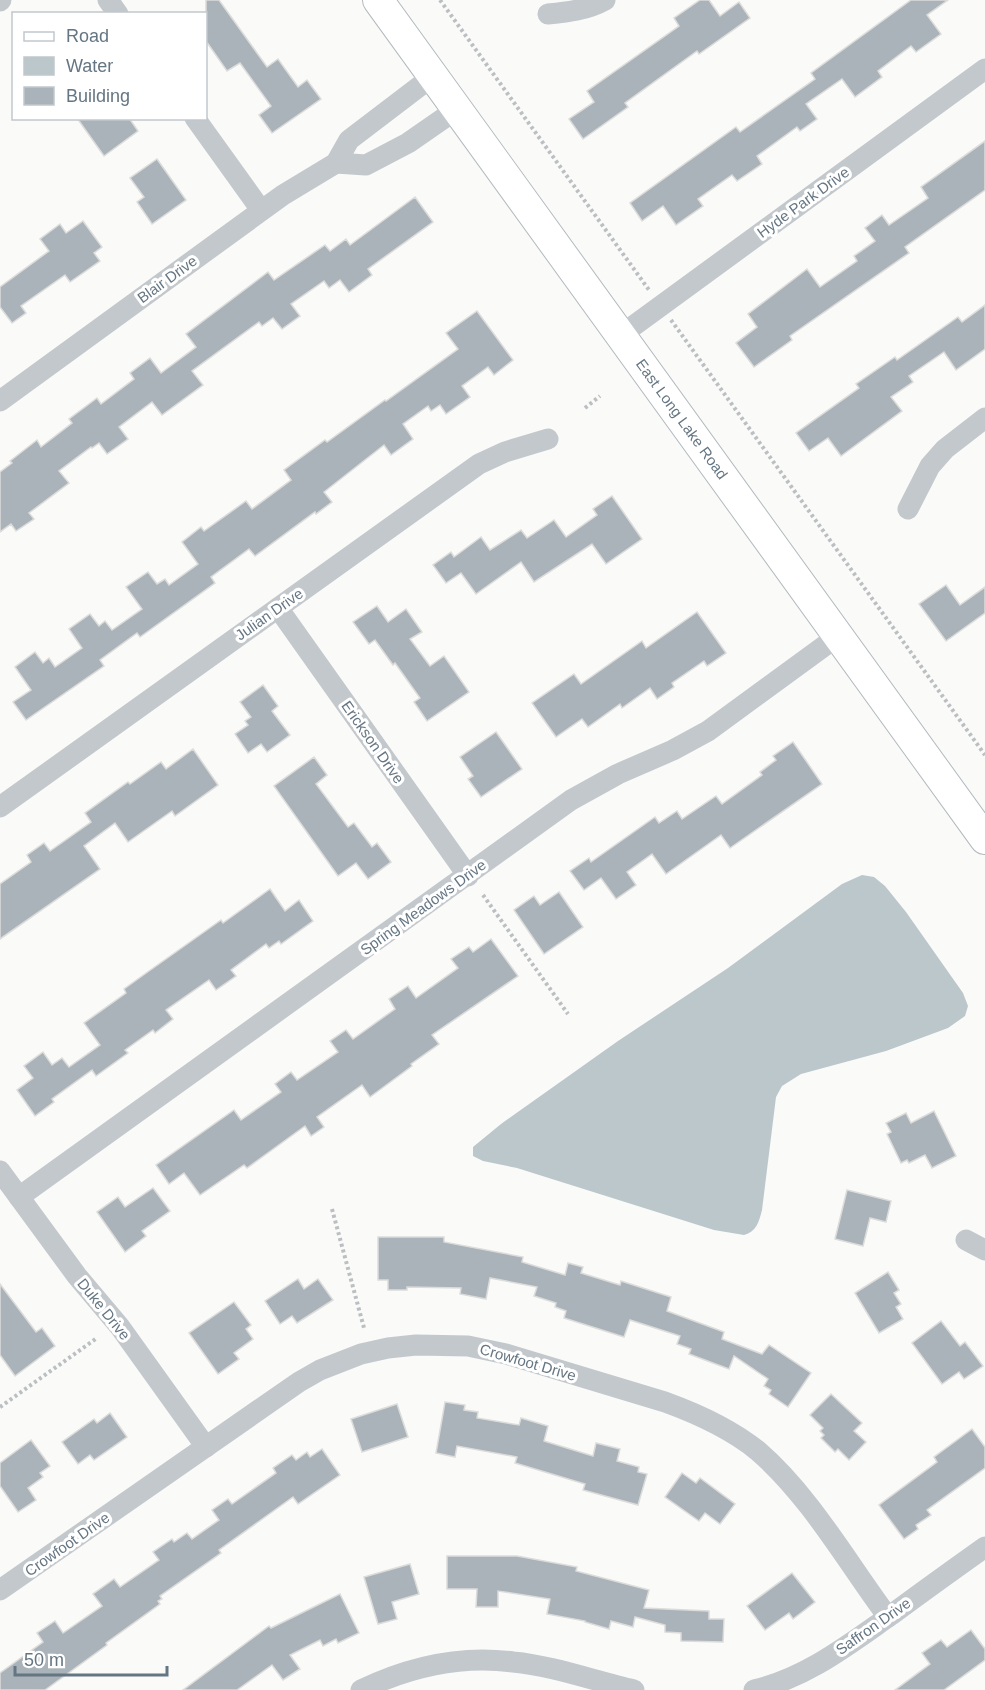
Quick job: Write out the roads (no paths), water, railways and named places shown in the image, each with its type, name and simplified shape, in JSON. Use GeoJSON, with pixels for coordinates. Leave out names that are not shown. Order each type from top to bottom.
{"type":"FeatureCollection","features":[{"type":"Feature","properties":{"kind":"main road","name":"East Long Lake Road"},"geometry":{"type":"LineString","coordinates":[[378,0],[985,838]]}},
{"type":"Feature","properties":{"kind":"street"},"geometry":{"type":"LineString","coordinates":[[548,14],[572,12],[605,0]]}},
{"type":"Feature","properties":{"kind":"street","name":"Hyde Park Drive"},"geometry":{"type":"LineString","coordinates":[[621,335],[985,69]]}},
{"type":"Feature","properties":{"kind":"street","name":"Blair Drive"},"geometry":{"type":"LineString","coordinates":[[0,401],[261,210],[336,162],[349,140],[434,76]]}},
{"type":"Feature","properties":{"kind":"street"},"geometry":{"type":"LineString","coordinates":[[336,162],[366,165],[408,143],[457,110]]}},
{"type":"Feature","properties":{"kind":"street"},"geometry":{"type":"LineString","coordinates":[[196,120],[261,210]]}},
{"type":"Feature","properties":{"kind":"street"},"geometry":{"type":"LineString","coordinates":[[908,509],[930,466],[945,449],[985,418]]}},
{"type":"Feature","properties":{"kind":"street","name":"Julian Drive"},"geometry":{"type":"LineString","coordinates":[[0,807],[479,464],[505,452],[548,439]]}},
{"type":"Feature","properties":{"kind":"street","name":"Erickson Drive"},"geometry":{"type":"LineString","coordinates":[[278,608],[468,876]]}},
{"type":"Feature","properties":{"kind":"street","name":"Spring Meadows Drive"},"geometry":{"type":"LineString","coordinates":[[19,1197],[571,800],[594,786],[674,750],[708,731],[838,636]]}},
{"type":"Feature","properties":{"kind":"street","name":"Duke Drive"},"geometry":{"type":"LineString","coordinates":[[0,1171],[77,1276],[125,1334],[206,1447]]}},
{"type":"Feature","properties":{"kind":"street"},"geometry":{"type":"LineString","coordinates":[[966,1240],[985,1250]]}},
{"type":"Feature","properties":{"kind":"street","name":"Crowfoot Drive"},"geometry":{"type":"LineString","coordinates":[[0,1590],[299,1382],[342,1360],[388,1348],[441,1344],[487,1349],[688,1410],[738,1437],[756,1450],[792,1486],[888,1617]]}},
{"type":"Feature","properties":{"kind":"street","name":"Saffron Drive"},"geometry":{"type":"LineString","coordinates":[[754,1690],[795,1676],[817,1665],[985,1547]]}},
{"type":"Feature","properties":{"kind":"street"},"geometry":{"type":"LineString","coordinates":[[361,1690],[384,1679],[418,1668],[484,1660],[516,1662],[634,1690]]}},
{"type":"Feature","properties":{"kind":"water"},"geometry":{"type":"Polygon","coordinates":[[[862,875],[874,877],[885,886],[906,912],[963,993],[968,1006],[965,1016],[948,1028],[886,1051],[801,1074],[782,1086],[776,1097],[762,1210],[751,1232],[744,1235],[714,1230],[517,1168],[483,1161],[473,1156],[473,1147],[501,1124],[618,1041],[728,968],[842,884],[862,875]]]}}]}
